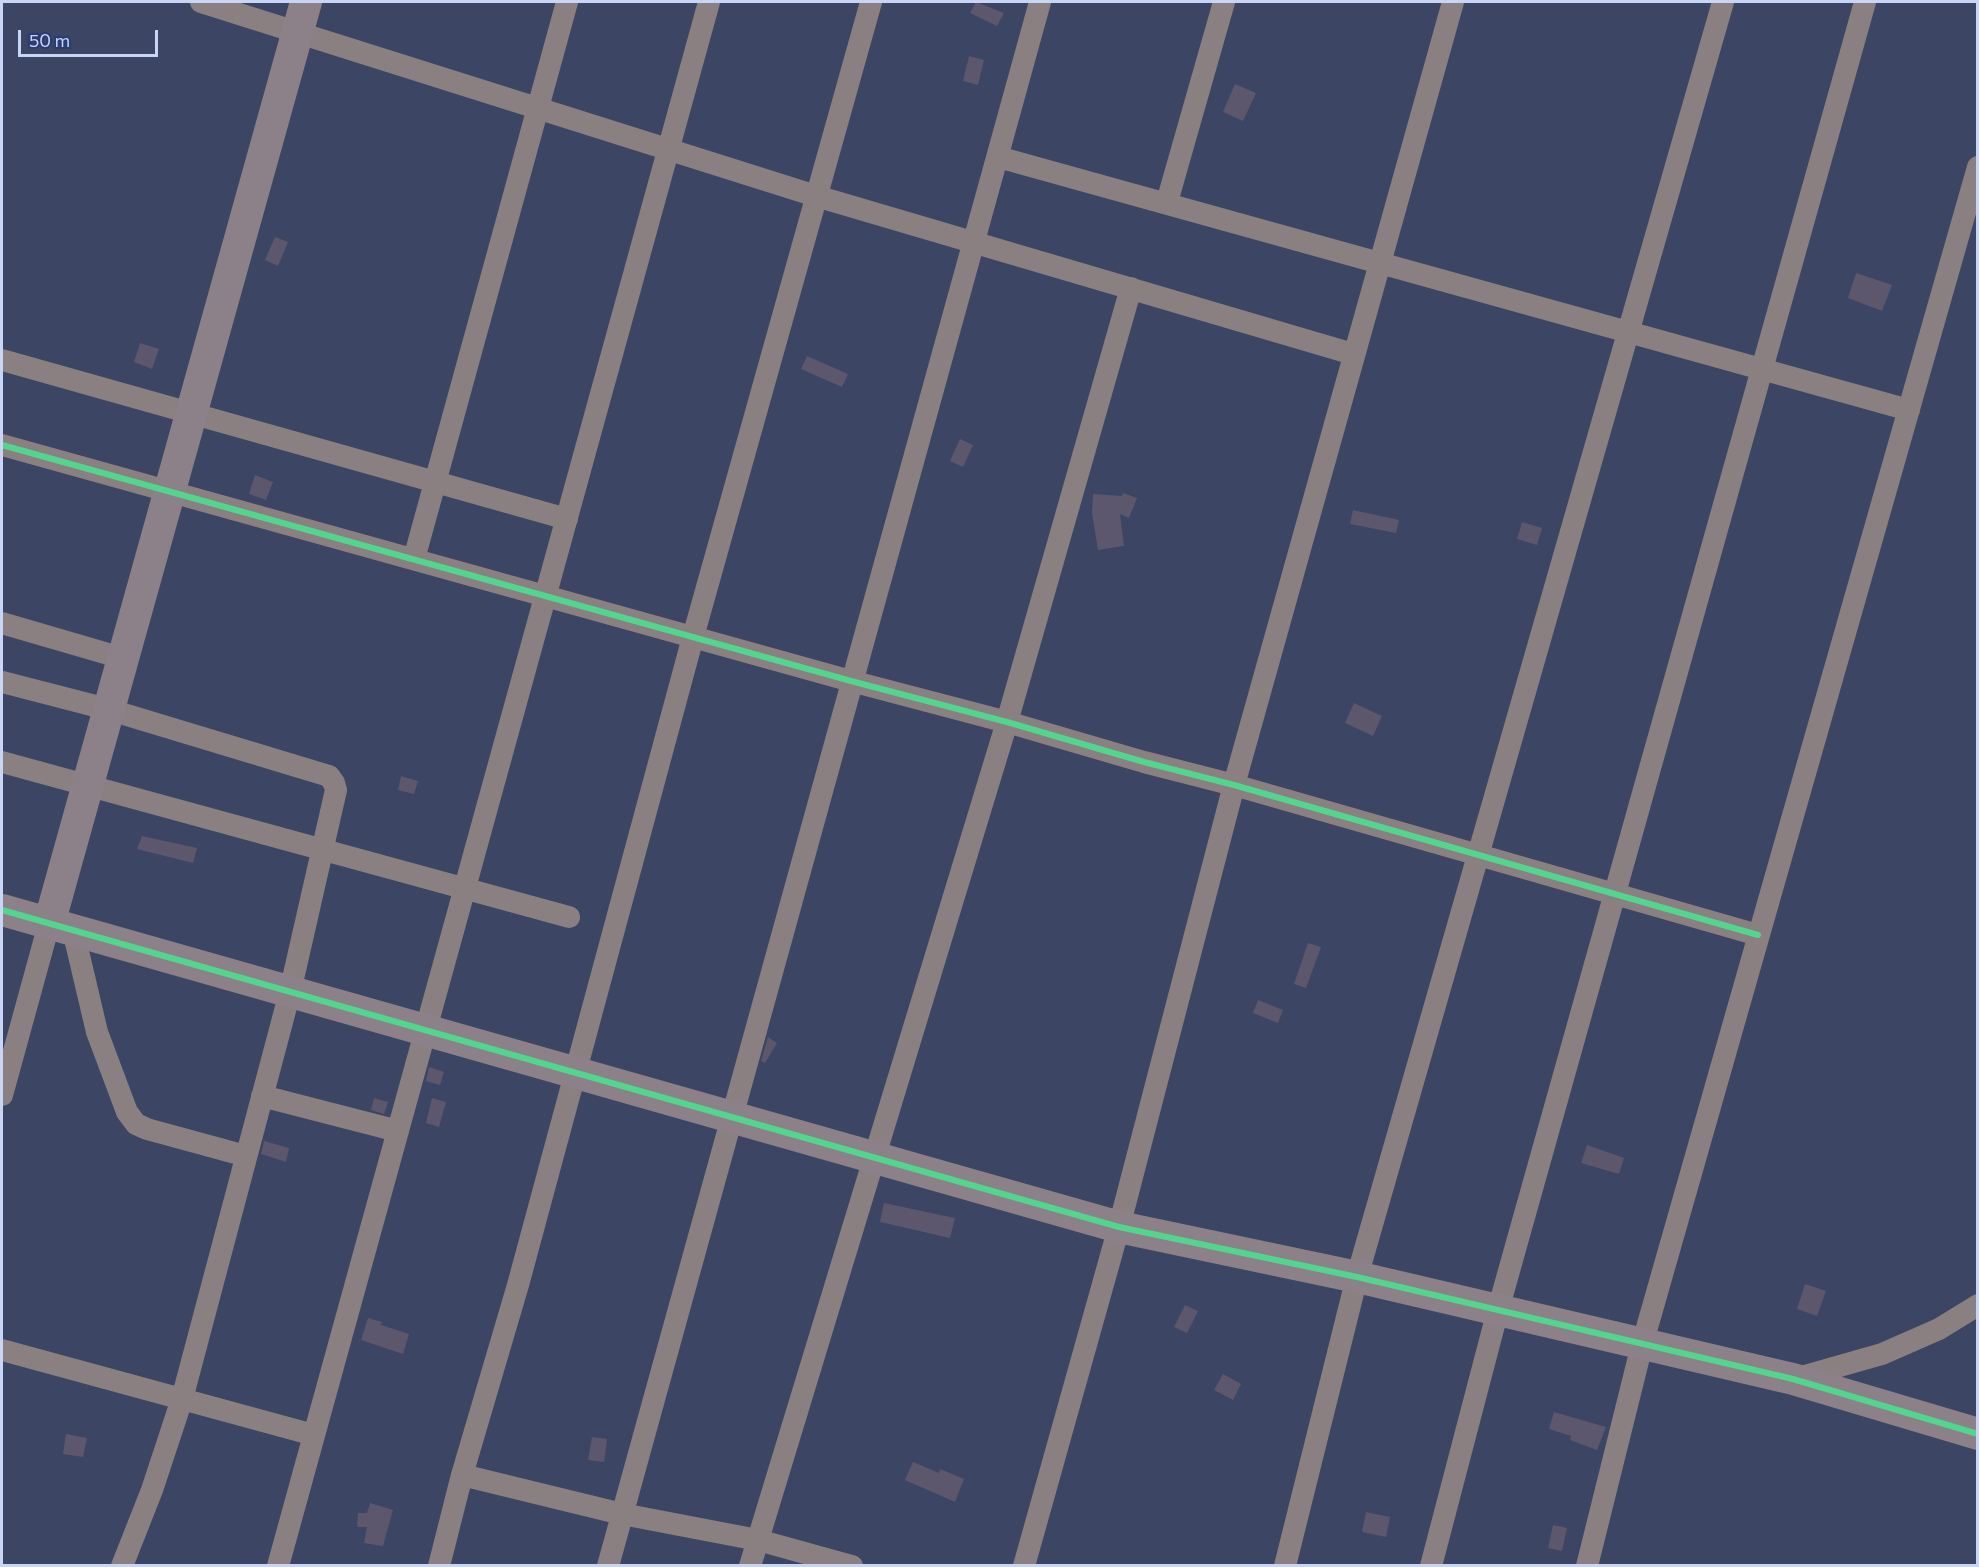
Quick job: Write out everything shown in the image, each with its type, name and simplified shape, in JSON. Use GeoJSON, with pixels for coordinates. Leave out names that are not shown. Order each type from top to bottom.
{"type":"FeatureCollection","features":[{"type":"Feature","properties":{"kind":"street"},"geometry":{"type":"LineString","coordinates":[[201,2],[537,110],[816,196],[1353,354]]}},
{"type":"Feature","properties":{"kind":"street"},"geometry":{"type":"LineString","coordinates":[[2,1095],[61,927],[86,784],[306,2]]}},
{"type":"Feature","properties":{"kind":"street"},"geometry":{"type":"LineString","coordinates":[[414,559],[567,2]]}},
{"type":"Feature","properties":{"kind":"street"},"geometry":{"type":"LineString","coordinates":[[278,1566],[709,2]]}},
{"type":"Feature","properties":{"kind":"street"},"geometry":{"type":"LineString","coordinates":[[439,1566],[462,1475],[518,1285],[693,637],[871,2]]}},
{"type":"Feature","properties":{"kind":"street"},"geometry":{"type":"LineString","coordinates":[[608,1566],[1040,2]]}},
{"type":"Feature","properties":{"kind":"street"},"geometry":{"type":"LineString","coordinates":[[1167,202],[1224,2]]}},
{"type":"Feature","properties":{"kind":"street"},"geometry":{"type":"LineString","coordinates":[[1024,1566],[1119,1227],[1234,785],[1452,2]]}},
{"type":"Feature","properties":{"kind":"street"},"geometry":{"type":"LineString","coordinates":[[1286,1566],[1357,1277],[1724,2]]}},
{"type":"Feature","properties":{"kind":"street"},"geometry":{"type":"LineString","coordinates":[[1431,1566],[1497,1310],[1865,2]]}},
{"type":"Feature","properties":{"kind":"street"},"geometry":{"type":"LineString","coordinates":[[998,157],[1167,202],[1909,410]]}},
{"type":"Feature","properties":{"kind":"street"},"geometry":{"type":"LineString","coordinates":[[1587,1566],[1642,1346],[1977,166]]}},
{"type":"Feature","properties":{"kind":"street"},"geometry":{"type":"LineString","coordinates":[[750,1566],[1008,722],[1131,288]]}},
{"type":"Feature","properties":{"kind":"street"},"geometry":{"type":"LineString","coordinates":[[2,360],[567,519]]}},
{"type":"Feature","properties":{"kind":"street"},"geometry":{"type":"LineString","coordinates":[[2,445],[1234,785],[1758,935]]}},
{"type":"Feature","properties":{"kind":"street"},"geometry":{"type":"LineString","coordinates":[[2,623],[122,658]]}},
{"type":"Feature","properties":{"kind":"street"},"geometry":{"type":"LineString","coordinates":[[2,682],[108,709],[329,776],[336,790],[290,992],[182,1399],[152,1490],[123,1566]]}},
{"type":"Feature","properties":{"kind":"street"},"geometry":{"type":"LineString","coordinates":[[2,762],[569,917]]}},
{"type":"Feature","properties":{"kind":"street"},"geometry":{"type":"LineString","coordinates":[[2,910],[1119,1227],[1357,1277],[1642,1346],[1793,1379],[1977,1434]]}},
{"type":"Feature","properties":{"kind":"street"},"geometry":{"type":"LineString","coordinates":[[61,927],[127,1112],[136,1124],[246,1156]]}},
{"type":"Feature","properties":{"kind":"street"},"geometry":{"type":"LineString","coordinates":[[262,1096],[398,1131]]}},
{"type":"Feature","properties":{"kind":"street"},"geometry":{"type":"LineString","coordinates":[[1793,1379],[1882,1354],[1939,1329],[1977,1305]]}},
{"type":"Feature","properties":{"kind":"street"},"geometry":{"type":"LineString","coordinates":[[2,1350],[314,1435]]}},
{"type":"Feature","properties":{"kind":"street"},"geometry":{"type":"LineString","coordinates":[[462,1475],[622,1514],[758,1540],[852,1566]]}},
{"type":"Feature","properties":{"kind":"building"},"geometry":{"type":"Polygon","coordinates":[[[976,2],[1004,13],[997,26],[970,13],[976,2]]]}},
{"type":"Feature","properties":{"kind":"building"},"geometry":{"type":"Polygon","coordinates":[[[969,56],[984,60],[978,85],[963,81],[969,56]]]}},
{"type":"Feature","properties":{"kind":"building"},"geometry":{"type":"Polygon","coordinates":[[[1235,84],[1256,93],[1243,121],[1223,112],[1235,84]]]}},
{"type":"Feature","properties":{"kind":"building"},"geometry":{"type":"Polygon","coordinates":[[[275,237],[288,242],[278,266],[265,260],[275,237]]]}},
{"type":"Feature","properties":{"kind":"building"},"geometry":{"type":"Polygon","coordinates":[[[1856,273],[1892,285],[1882,311],[1848,298],[1856,273]]]}},
{"type":"Feature","properties":{"kind":"building"},"geometry":{"type":"Polygon","coordinates":[[[140,343],[159,349],[152,369],[134,362],[140,343]]]}},
{"type":"Feature","properties":{"kind":"building"},"geometry":{"type":"Polygon","coordinates":[[[807,356],[848,374],[842,387],[801,369],[807,356]]]}},
{"type":"Feature","properties":{"kind":"building"},"geometry":{"type":"Polygon","coordinates":[[[960,439],[973,445],[963,467],[950,461],[960,439]]]}},
{"type":"Feature","properties":{"kind":"building"},"geometry":{"type":"Polygon","coordinates":[[[255,475],[273,482],[266,500],[249,494],[255,475]]]}},
{"type":"Feature","properties":{"kind":"building"},"geometry":{"type":"Polygon","coordinates":[[[1123,493],[1137,498],[1129,518],[1120,514],[1124,546],[1098,550],[1092,513],[1093,494],[1122,496],[1123,493]]]}},
{"type":"Feature","properties":{"kind":"building"},"geometry":{"type":"Polygon","coordinates":[[[1353,510],[1399,520],[1396,533],[1350,524],[1353,510]]]}},
{"type":"Feature","properties":{"kind":"building"},"geometry":{"type":"Polygon","coordinates":[[[1522,522],[1542,528],[1537,545],[1517,539],[1522,522]]]}},
{"type":"Feature","properties":{"kind":"building"},"geometry":{"type":"Polygon","coordinates":[[[1354,703],[1382,716],[1373,736],[1345,723],[1354,703]]]}},
{"type":"Feature","properties":{"kind":"building"},"geometry":{"type":"Polygon","coordinates":[[[401,776],[418,781],[414,794],[398,790],[401,776]]]}},
{"type":"Feature","properties":{"kind":"building"},"geometry":{"type":"Polygon","coordinates":[[[142,836],[197,848],[193,863],[137,849],[142,836]]]}},
{"type":"Feature","properties":{"kind":"building"},"geometry":{"type":"Polygon","coordinates":[[[1308,943],[1321,947],[1306,988],[1294,984],[1308,943]]]}},
{"type":"Feature","properties":{"kind":"building"},"geometry":{"type":"Polygon","coordinates":[[[1258,1000],[1283,1010],[1278,1023],[1253,1013],[1258,1000]]]}},
{"type":"Feature","properties":{"kind":"building"},"geometry":{"type":"Polygon","coordinates":[[[768,1037],[777,1043],[765,1063],[761,1061],[768,1037]]]}},
{"type":"Feature","properties":{"kind":"building"},"geometry":{"type":"Polygon","coordinates":[[[429,1067],[444,1072],[440,1085],[426,1081],[429,1067]]]}},
{"type":"Feature","properties":{"kind":"building"},"geometry":{"type":"Polygon","coordinates":[[[374,1098],[388,1102],[384,1114],[371,1110],[374,1098]]]}},
{"type":"Feature","properties":{"kind":"building"},"geometry":{"type":"Polygon","coordinates":[[[432,1098],[446,1102],[439,1127],[426,1123],[432,1098]]]}},
{"type":"Feature","properties":{"kind":"building"},"geometry":{"type":"Polygon","coordinates":[[[264,1141],[289,1148],[286,1162],[261,1154],[264,1141]]]}},
{"type":"Feature","properties":{"kind":"building"},"geometry":{"type":"Polygon","coordinates":[[[1587,1145],[1624,1158],[1619,1174],[1581,1163],[1587,1145]]]}},
{"type":"Feature","properties":{"kind":"building"},"geometry":{"type":"Polygon","coordinates":[[[884,1203],[955,1218],[950,1238],[880,1222],[884,1203]]]}},
{"type":"Feature","properties":{"kind":"building"},"geometry":{"type":"Polygon","coordinates":[[[1805,1284],[1826,1291],[1817,1316],[1797,1309],[1805,1284]]]}},
{"type":"Feature","properties":{"kind":"building"},"geometry":{"type":"Polygon","coordinates":[[[1185,1305],[1198,1311],[1187,1333],[1174,1327],[1185,1305]]]}},
{"type":"Feature","properties":{"kind":"building"},"geometry":{"type":"Polygon","coordinates":[[[368,1318],[409,1334],[403,1354],[361,1340],[368,1318]]]}},
{"type":"Feature","properties":{"kind":"building"},"geometry":{"type":"Polygon","coordinates":[[[1223,1374],[1241,1384],[1233,1400],[1214,1390],[1223,1374]]]}},
{"type":"Feature","properties":{"kind":"building"},"geometry":{"type":"Polygon","coordinates":[[[1554,1412],[1606,1427],[1597,1450],[1570,1440],[1571,1436],[1549,1429],[1554,1412]]]}},
{"type":"Feature","properties":{"kind":"building"},"geometry":{"type":"Polygon","coordinates":[[[66,1434],[87,1438],[83,1457],[63,1454],[66,1434]]]}},
{"type":"Feature","properties":{"kind":"building"},"geometry":{"type":"Polygon","coordinates":[[[592,1437],[607,1439],[604,1462],[588,1460],[592,1437]]]}},
{"type":"Feature","properties":{"kind":"building"},"geometry":{"type":"Polygon","coordinates":[[[913,1462],[939,1473],[940,1469],[964,1479],[955,1502],[905,1480],[913,1462]]]}},
{"type":"Feature","properties":{"kind":"building"},"geometry":{"type":"Polygon","coordinates":[[[370,1503],[393,1510],[383,1546],[364,1543],[367,1527],[357,1527],[358,1513],[367,1513],[370,1503]]]}},
{"type":"Feature","properties":{"kind":"building"},"geometry":{"type":"Polygon","coordinates":[[[1366,1512],[1390,1517],[1386,1537],[1362,1532],[1366,1512]]]}},
{"type":"Feature","properties":{"kind":"building"},"geometry":{"type":"Polygon","coordinates":[[[1553,1525],[1567,1528],[1562,1551],[1548,1548],[1553,1525]]]}},
{"type":"Feature","properties":{"kind":"cycle path"},"geometry":{"type":"LineString","coordinates":[[2,445],[1234,785],[1758,935]]}},
{"type":"Feature","properties":{"kind":"cycle path"},"geometry":{"type":"LineString","coordinates":[[2,910],[1119,1227],[1357,1277],[1793,1379],[1978,1434]]}}]}
